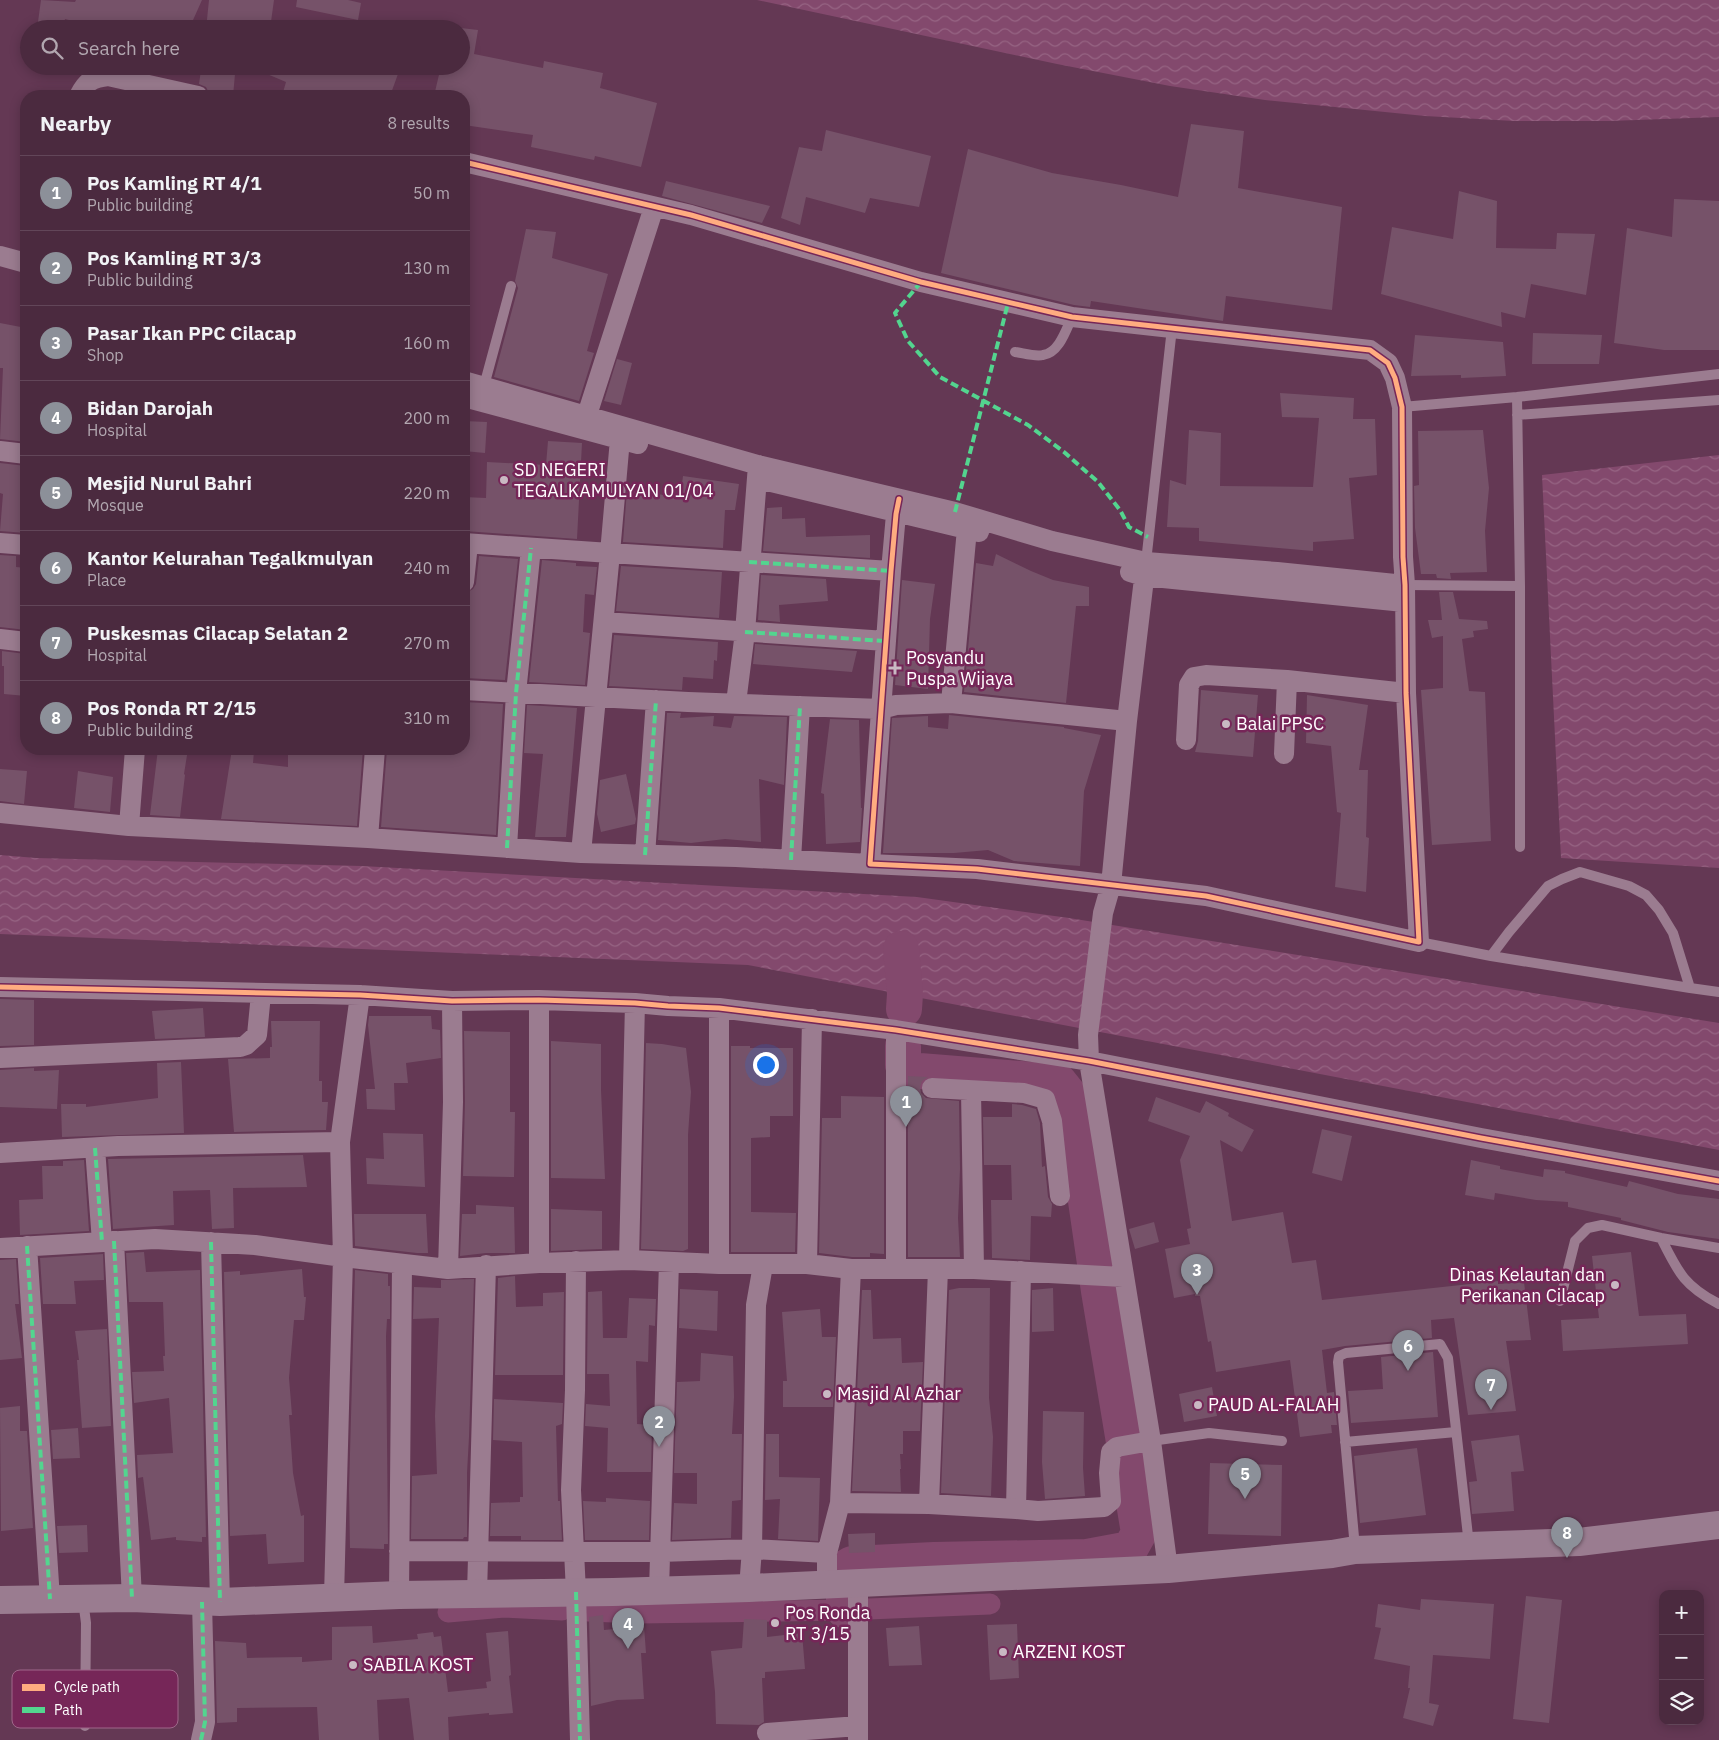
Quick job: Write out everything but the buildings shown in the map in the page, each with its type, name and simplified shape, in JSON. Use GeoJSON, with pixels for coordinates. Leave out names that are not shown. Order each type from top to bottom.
{"type":"FeatureCollection","features":[{"type":"Feature","properties":{"kind":"highway"},"geometry":{"type":"LineString","coordinates":[[0,1600],[132,1598],[211,1602],[399,1595],[749,1588],[827,1584],[858,1592],[1168,1569],[1332,1554],[1355,1550],[1580,1542],[1719,1526]]}},
{"type":"Feature","properties":{"kind":"street"},"geometry":{"type":"LineString","coordinates":[[82,90],[85,85],[96,77],[108,76],[171,90]]}},
{"type":"Feature","properties":{"kind":"street"},"geometry":{"type":"LineString","coordinates":[[0,813],[129,826],[368,838],[581,853],[977,869],[1206,896],[1419,942],[1406,693],[1405,594],[1402,557],[1402,407],[1395,378],[1388,363],[1370,350],[1072,317],[921,282],[691,215],[470,163]]}},
{"type":"Feature","properties":{"kind":"street"},"geometry":{"type":"LineString","coordinates":[[588,415],[654,207]]}},
{"type":"Feature","properties":{"kind":"street"},"geometry":{"type":"LineString","coordinates":[[0,256],[20,261]]}},
{"type":"Feature","properties":{"kind":"street"},"geometry":{"type":"LineString","coordinates":[[0,267],[20,273]]}},
{"type":"Feature","properties":{"kind":"street"},"geometry":{"type":"LineString","coordinates":[[470,382],[588,415],[622,433]]}},
{"type":"Feature","properties":{"kind":"street"},"geometry":{"type":"LineString","coordinates":[[470,398],[622,433],[757,472],[897,506],[967,530],[1008,534]]}},
{"type":"Feature","properties":{"kind":"street"},"geometry":{"type":"LineString","coordinates":[[581,853],[622,433]]}},
{"type":"Feature","properties":{"kind":"street"},"geometry":{"type":"LineString","coordinates":[[0,451],[20,453]]}},
{"type":"Feature","properties":{"kind":"street"},"geometry":{"type":"LineString","coordinates":[[736,703],[745,632],[757,472]]}},
{"type":"Feature","properties":{"kind":"street"},"geometry":{"type":"LineString","coordinates":[[897,506],[954,512],[1008,534],[1144,569],[1405,594]]}},
{"type":"Feature","properties":{"kind":"street"},"geometry":{"type":"LineString","coordinates":[[870,864],[897,506]]}},
{"type":"Feature","properties":{"kind":"street"},"geometry":{"type":"LineString","coordinates":[[951,704],[967,530]]}},
{"type":"Feature","properties":{"kind":"street"},"geometry":{"type":"LineString","coordinates":[[0,543],[20,545]]}},
{"type":"Feature","properties":{"kind":"street"},"geometry":{"type":"LineString","coordinates":[[470,544],[891,572]]}},
{"type":"Feature","properties":{"kind":"street"},"geometry":{"type":"LineString","coordinates":[[507,848],[516,693],[531,548]]}},
{"type":"Feature","properties":{"kind":"street"},"geometry":{"type":"LineString","coordinates":[[1144,569],[1111,886],[1103,913],[1088,1035],[1089,1061],[1117,1277],[1135,1444],[1168,1569]]}},
{"type":"Feature","properties":{"kind":"street"},"geometry":{"type":"LineString","coordinates":[[604,622],[886,641]]}},
{"type":"Feature","properties":{"kind":"street"},"geometry":{"type":"LineString","coordinates":[[0,638],[20,641]]}},
{"type":"Feature","properties":{"kind":"street"},"geometry":{"type":"LineString","coordinates":[[1186,740],[1189,685],[1194,677],[1206,675],[1287,680],[1406,693]]}},
{"type":"Feature","properties":{"kind":"street"},"geometry":{"type":"LineString","coordinates":[[1284,754],[1287,680]]}},
{"type":"Feature","properties":{"kind":"street"},"geometry":{"type":"LineString","coordinates":[[470,690],[881,709],[896,705],[951,704],[1127,721]]}},
{"type":"Feature","properties":{"kind":"street"},"geometry":{"type":"LineString","coordinates":[[645,855],[656,700]]}},
{"type":"Feature","properties":{"kind":"street"},"geometry":{"type":"LineString","coordinates":[[791,860],[800,706]]}},
{"type":"Feature","properties":{"kind":"street"},"geometry":{"type":"LineString","coordinates":[[129,826],[135,755]]}},
{"type":"Feature","properties":{"kind":"street"},"geometry":{"type":"LineString","coordinates":[[368,838],[375,755]]}},
{"type":"Feature","properties":{"kind":"street"},"geometry":{"type":"LineString","coordinates":[[0,987],[360,995],[452,1001],[539,1000],[719,1008],[896,1030],[1089,1061],[1480,1138],[1719,1181]]}},
{"type":"Feature","properties":{"kind":"street"},"geometry":{"type":"LineString","coordinates":[[0,1058],[246,1046],[258,1035],[261,994]]}},
{"type":"Feature","properties":{"kind":"street"},"geometry":{"type":"LineString","coordinates":[[334,1597],[343,1257],[340,1142],[360,995]]}},
{"type":"Feature","properties":{"kind":"street"},"geometry":{"type":"LineString","coordinates":[[539,1000],[539,1263]]}},
{"type":"Feature","properties":{"kind":"street"},"geometry":{"type":"LineString","coordinates":[[448,1269],[453,1102],[452,1001]]}},
{"type":"Feature","properties":{"kind":"street"},"geometry":{"type":"LineString","coordinates":[[629,1260],[635,1003]]}},
{"type":"Feature","properties":{"kind":"street"},"geometry":{"type":"LineString","coordinates":[[719,1008],[719,1264]]}},
{"type":"Feature","properties":{"kind":"street"},"geometry":{"type":"LineString","coordinates":[[807,1264],[812,1019]]}},
{"type":"Feature","properties":{"kind":"street"},"geometry":{"type":"LineString","coordinates":[[896,1030],[896,1268]]}},
{"type":"Feature","properties":{"kind":"street"},"geometry":{"type":"LineString","coordinates":[[932,1088],[1024,1093],[1045,1099],[1052,1121],[1060,1196]]}},
{"type":"Feature","properties":{"kind":"street"},"geometry":{"type":"LineString","coordinates":[[971,1091],[974,1269]]}},
{"type":"Feature","properties":{"kind":"street"},"geometry":{"type":"LineString","coordinates":[[0,1153],[95,1148],[340,1142]]}},
{"type":"Feature","properties":{"kind":"street"},"geometry":{"type":"LineString","coordinates":[[95,1148],[108,1242],[132,1598]]}},
{"type":"Feature","properties":{"kind":"street"},"geometry":{"type":"LineString","coordinates":[[0,1248],[155,1239],[255,1245],[402,1265],[448,1269],[486,1265],[629,1260],[763,1265],[807,1264],[851,1269],[974,1269],[1117,1277]]}},
{"type":"Feature","properties":{"kind":"street"},"geometry":{"type":"LineString","coordinates":[[201,1740],[205,1722],[211,1602],[211,1242]]}},
{"type":"Feature","properties":{"kind":"street"},"geometry":{"type":"LineString","coordinates":[[27,1246],[50,1599]]}},
{"type":"Feature","properties":{"kind":"street"},"geometry":{"type":"LineString","coordinates":[[576,1262],[575,1390],[571,1490],[580,1740]]}},
{"type":"Feature","properties":{"kind":"street"},"geometry":{"type":"LineString","coordinates":[[659,1590],[659,1552],[664,1478],[669,1262]]}},
{"type":"Feature","properties":{"kind":"street"},"geometry":{"type":"LineString","coordinates":[[399,1595],[402,1265]]}},
{"type":"Feature","properties":{"kind":"street"},"geometry":{"type":"LineString","coordinates":[[477,1594],[486,1265]]}},
{"type":"Feature","properties":{"kind":"street"},"geometry":{"type":"LineString","coordinates":[[749,1588],[752,1549],[756,1305],[763,1265]]}},
{"type":"Feature","properties":{"kind":"street"},"geometry":{"type":"LineString","coordinates":[[827,1584],[827,1553],[840,1503],[851,1269]]}},
{"type":"Feature","properties":{"kind":"street"},"geometry":{"type":"LineString","coordinates":[[929,1504],[938,1269]]}},
{"type":"Feature","properties":{"kind":"street"},"geometry":{"type":"LineString","coordinates":[[1016,1509],[1021,1271]]}},
{"type":"Feature","properties":{"kind":"street"},"geometry":{"type":"LineString","coordinates":[[840,1503],[929,1504],[1038,1511],[1104,1508],[1111,1501],[1109,1473],[1111,1452],[1135,1444]]}},
{"type":"Feature","properties":{"kind":"street"},"geometry":{"type":"LineString","coordinates":[[399,1551],[659,1552],[752,1549],[827,1553]]}},
{"type":"Feature","properties":{"kind":"street"},"geometry":{"type":"LineString","coordinates":[[767,1732],[858,1733],[858,1592]]}},
{"type":"Feature","properties":{"kind":"lane"},"geometry":{"type":"LineString","coordinates":[[484,386],[511,286]]}},
{"type":"Feature","properties":{"kind":"lane"},"geometry":{"type":"LineString","coordinates":[[1015,352],[1042,356],[1051,353],[1062,338],[1072,317]]}},
{"type":"Feature","properties":{"kind":"lane"},"geometry":{"type":"LineString","coordinates":[[1144,569],[1172,328]]}},
{"type":"Feature","properties":{"kind":"lane"},"geometry":{"type":"LineString","coordinates":[[1402,407],[1517,397],[1719,374]]}},
{"type":"Feature","properties":{"kind":"lane"},"geometry":{"type":"LineString","coordinates":[[1517,397],[1520,586],[1520,847]]}},
{"type":"Feature","properties":{"kind":"lane"},"geometry":{"type":"LineString","coordinates":[[1517,415],[1719,400]]}},
{"type":"Feature","properties":{"kind":"lane"},"geometry":{"type":"LineString","coordinates":[[1405,594],[1520,586]]}},
{"type":"Feature","properties":{"kind":"lane"},"geometry":{"type":"LineString","coordinates":[[1491,956],[1548,886],[1580,872],[1629,886],[1646,895],[1660,910],[1673,934],[1690,988]]}},
{"type":"Feature","properties":{"kind":"lane"},"geometry":{"type":"LineString","coordinates":[[1419,942],[1491,956],[1719,992]]}},
{"type":"Feature","properties":{"kind":"lane"},"geometry":{"type":"LineString","coordinates":[[1560,1301],[1576,1241],[1588,1228],[1602,1225],[1719,1248]]}},
{"type":"Feature","properties":{"kind":"lane"},"geometry":{"type":"LineString","coordinates":[[1661,1238],[1684,1280],[1697,1291],[1719,1304]]}},
{"type":"Feature","properties":{"kind":"lane"},"geometry":{"type":"LineString","coordinates":[[1355,1550],[1339,1356],[1356,1352],[1440,1344],[1448,1358],[1469,1546]]}},
{"type":"Feature","properties":{"kind":"lane"},"geometry":{"type":"LineString","coordinates":[[1345,1442],[1456,1432]]}},
{"type":"Feature","properties":{"kind":"lane"},"geometry":{"type":"LineString","coordinates":[[1135,1444],[1209,1433],[1282,1441]]}},
{"type":"Feature","properties":{"kind":"lane"},"geometry":{"type":"LineString","coordinates":[[83,1598],[86,1623],[86,1670]]}},
{"type":"Feature","properties":{"kind":"water"},"geometry":{"type":"Polygon","coordinates":[[[757,0],[1719,0],[1719,117],[1609,121],[1514,121],[1425,116],[1265,100],[1170,86],[1057,64],[757,0]]]}},
{"type":"Feature","properties":{"kind":"water"},"geometry":{"type":"Polygon","coordinates":[[[1719,455],[1719,868],[1561,858],[1542,475],[1719,455]]]}},
{"type":"Feature","properties":{"kind":"water"},"geometry":{"type":"Polygon","coordinates":[[[0,855],[36,858],[362,866],[917,897],[1069,918],[1719,1023],[1719,1150],[748,965],[0,934],[0,855]]]}},
{"type":"Feature","properties":{"kind":"waterway"},"geometry":{"type":"LineString","coordinates":[[901,949],[905,994],[904,1009]]}},
{"type":"Feature","properties":{"kind":"waterway"},"geometry":{"type":"LineString","coordinates":[[845,1574],[845,1568],[852,1564],[934,1560],[1087,1557],[1130,1549],[1139,1533],[1099,1291],[1071,1097],[1059,1082],[907,1070],[903,1065],[903,1046]]}},
{"type":"Feature","properties":{"kind":"waterway"},"geometry":{"type":"LineString","coordinates":[[844,1598],[844,1610]]}},
{"type":"Feature","properties":{"kind":"waterway"},"geometry":{"type":"LineString","coordinates":[[588,1611],[639,1613],[844,1610],[990,1604]]}},
{"type":"Feature","properties":{"kind":"waterway"},"geometry":{"type":"LineString","coordinates":[[448,1612],[504,1607],[562,1610]]}},
{"type":"Feature","properties":{"kind":"marked path"},"geometry":{"type":"LineString","coordinates":[[921,282],[895,313],[908,341],[940,377],[1028,425],[1064,452],[1098,482],[1120,510],[1129,527],[1148,537]]}},
{"type":"Feature","properties":{"kind":"marked path"},"geometry":{"type":"LineString","coordinates":[[955,512],[1008,303]]}},
{"type":"Feature","properties":{"kind":"marked path"},"geometry":{"type":"LineString","coordinates":[[507,848],[516,693],[531,548]]}},
{"type":"Feature","properties":{"kind":"marked path"},"geometry":{"type":"LineString","coordinates":[[749,562],[891,571]]}},
{"type":"Feature","properties":{"kind":"marked path"},"geometry":{"type":"LineString","coordinates":[[745,632],[886,641]]}},
{"type":"Feature","properties":{"kind":"marked path"},"geometry":{"type":"LineString","coordinates":[[645,855],[656,700]]}},
{"type":"Feature","properties":{"kind":"marked path"},"geometry":{"type":"LineString","coordinates":[[791,860],[800,706]]}},
{"type":"Feature","properties":{"kind":"marked path"},"geometry":{"type":"LineString","coordinates":[[95,1148],[102,1242]]}},
{"type":"Feature","properties":{"kind":"marked path"},"geometry":{"type":"LineString","coordinates":[[114,1241],[132,1598]]}},
{"type":"Feature","properties":{"kind":"marked path"},"geometry":{"type":"LineString","coordinates":[[211,1242],[220,1602]]}},
{"type":"Feature","properties":{"kind":"marked path"},"geometry":{"type":"LineString","coordinates":[[27,1246],[50,1599]]}},
{"type":"Feature","properties":{"kind":"marked path"},"geometry":{"type":"LineString","coordinates":[[576,1592],[580,1740]]}},
{"type":"Feature","properties":{"kind":"marked path"},"geometry":{"type":"LineString","coordinates":[[201,1740],[205,1722],[202,1602]]}},
{"type":"Feature","properties":{"kind":"cycle path"},"geometry":{"type":"LineString","coordinates":[[470,163],[691,215],[921,282],[1072,317],[1370,350],[1388,363],[1395,378],[1402,407],[1406,693],[1419,942],[1206,896],[977,869],[870,864],[891,571],[899,499]]}},
{"type":"Feature","properties":{"kind":"cycle path"},"geometry":{"type":"LineString","coordinates":[[0,987],[360,995],[452,1001],[539,1000],[719,1008],[896,1030],[1089,1061],[1481,1138],[1719,1181]]}},
{"type":"Feature","properties":{"kind":"place","name":"SD NEGERI TEGALKAMULYAN 01/04"},"geometry":{"type":"Point","coordinates":[504,480]}},
{"type":"Feature","properties":{"kind":"place","name":"Posyandu Puspa Wijaya"},"geometry":{"type":"Point","coordinates":[895,668]}},
{"type":"Feature","properties":{"kind":"place","name":"Balai PPSC"},"geometry":{"type":"Point","coordinates":[1226,724]}},
{"type":"Feature","properties":{"kind":"place","name":"Pos Kamling RT 4/1"},"geometry":{"type":"Point","coordinates":[906,1127]}},
{"type":"Feature","properties":{"kind":"place","name":"Dinas Kelautan dan Perikanan Cilacap"},"geometry":{"type":"Point","coordinates":[1615,1285]}},
{"type":"Feature","properties":{"kind":"place","name":"Pasar Ikan PPC Cilacap"},"geometry":{"type":"Point","coordinates":[1197,1295]}},
{"type":"Feature","properties":{"kind":"place","name":"Kantor Kelurahan Tegalkmulyan"},"geometry":{"type":"Point","coordinates":[1408,1371]}},
{"type":"Feature","properties":{"kind":"place","name":"Masjid Al Azhar"},"geometry":{"type":"Point","coordinates":[827,1394]}},
{"type":"Feature","properties":{"kind":"place","name":"PAUD AL-FALAH"},"geometry":{"type":"Point","coordinates":[1198,1405]}},
{"type":"Feature","properties":{"kind":"place","name":"Puskesmas Cilacap Selatan 2"},"geometry":{"type":"Point","coordinates":[1491,1410]}},
{"type":"Feature","properties":{"kind":"place","name":"Pos Kamling RT 3/3"},"geometry":{"type":"Point","coordinates":[659,1447]}},
{"type":"Feature","properties":{"kind":"place","name":"Mesjid Nurul Bahri"},"geometry":{"type":"Point","coordinates":[1245,1499]}},
{"type":"Feature","properties":{"kind":"place","name":"Pos Ronda RT 2/15"},"geometry":{"type":"Point","coordinates":[1567,1558]}},
{"type":"Feature","properties":{"kind":"place","name":"Pos Ronda RT 3/15"},"geometry":{"type":"Point","coordinates":[775,1623]}},
{"type":"Feature","properties":{"kind":"place","name":"Bidan Darojah"},"geometry":{"type":"Point","coordinates":[628,1649]}},
{"type":"Feature","properties":{"kind":"place","name":"ARZENI KOST"},"geometry":{"type":"Point","coordinates":[1003,1652]}},
{"type":"Feature","properties":{"kind":"place","name":"SABILA KOST"},"geometry":{"type":"Point","coordinates":[353,1665]}}]}
